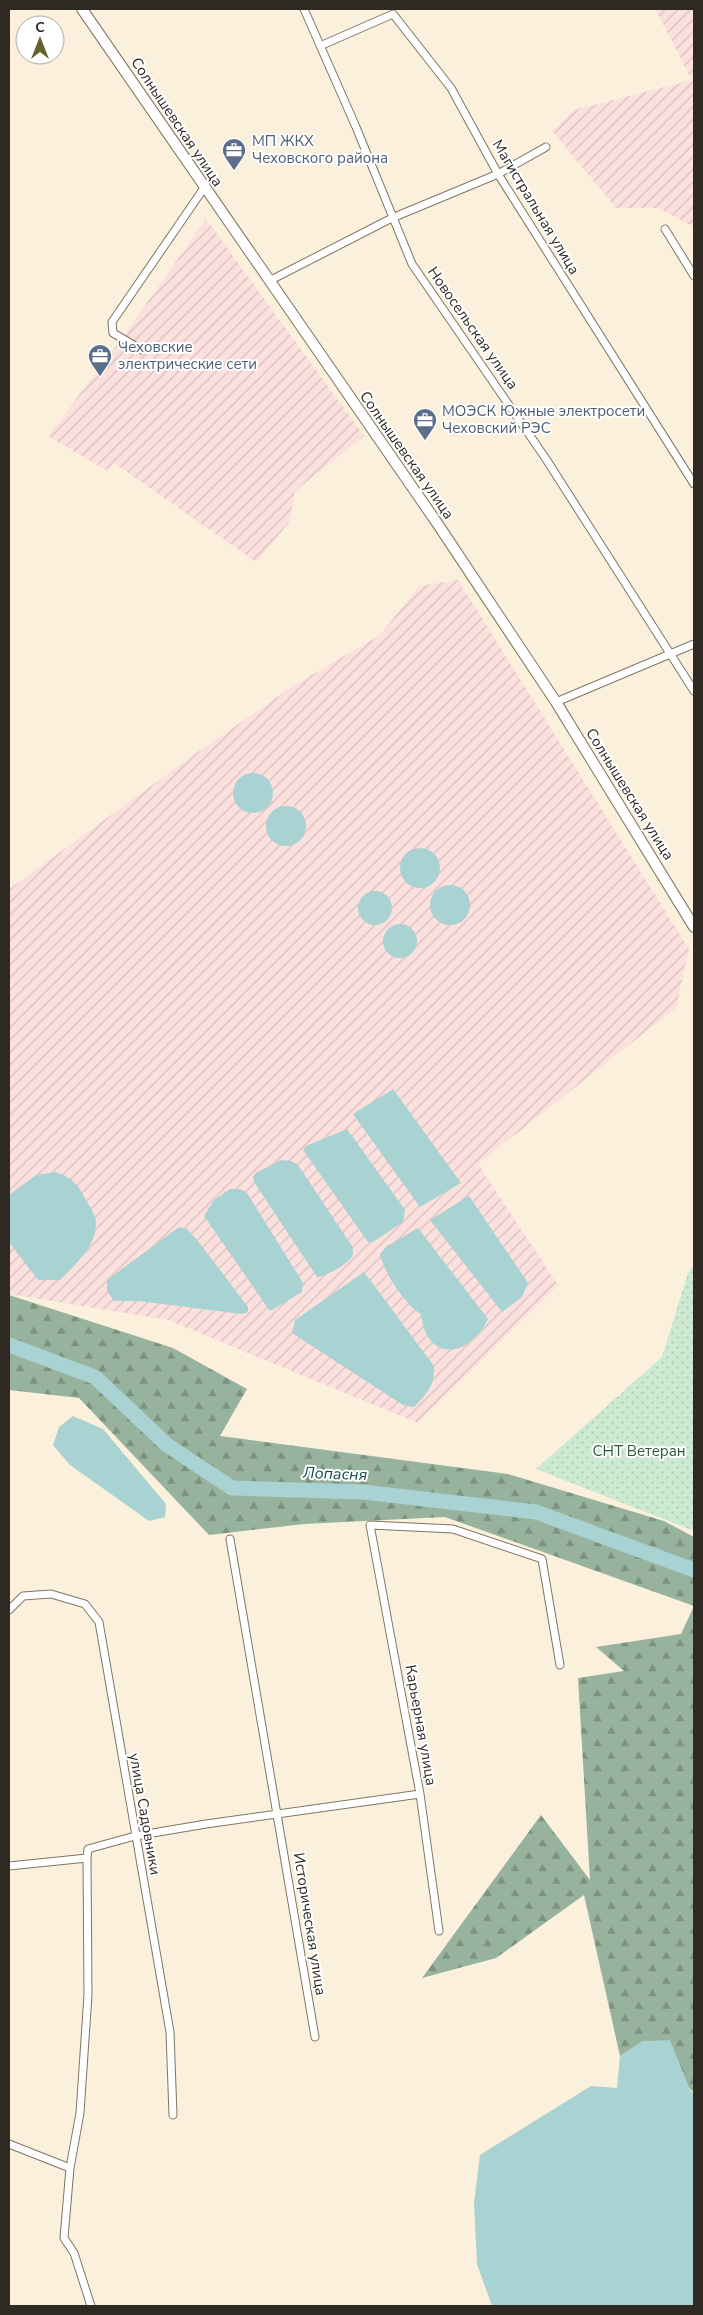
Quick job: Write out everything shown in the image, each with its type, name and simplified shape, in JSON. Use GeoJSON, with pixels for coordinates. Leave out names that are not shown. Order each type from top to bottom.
{"type":"FeatureCollection","features":[{"type":"Feature","properties":{"kind":"street","name":"Солнышевская улица"},"geometry":{"type":"LineString","coordinates":[[82,9],[437,523],[510,636],[556,702],[694,927]]}},
{"type":"Feature","properties":{"kind":"street","name":"Новосельская улица"},"geometry":{"type":"LineString","coordinates":[[304,9],[356,126],[412,264],[546,459],[694,691]]}},
{"type":"Feature","properties":{"kind":"street","name":"Магистральная улица"},"geometry":{"type":"LineString","coordinates":[[320,46],[393,14],[451,88],[498,174],[694,484]]}},
{"type":"Feature","properties":{"kind":"street"},"geometry":{"type":"LineString","coordinates":[[269,281],[392,218],[498,174],[546,148]]}},
{"type":"Feature","properties":{"kind":"street"},"geometry":{"type":"LineString","coordinates":[[142,350],[113,333],[112,322],[204,188]]}},
{"type":"Feature","properties":{"kind":"street"},"geometry":{"type":"LineString","coordinates":[[665,229],[694,276]]}},
{"type":"Feature","properties":{"kind":"street"},"geometry":{"type":"LineString","coordinates":[[556,702],[694,644]]}},
{"type":"Feature","properties":{"kind":"street","name":"Карьерная улица"},"geometry":{"type":"LineString","coordinates":[[439,1930],[420,1794],[370,1526],[453,1530],[542,1558],[560,1665]]}},
{"type":"Feature","properties":{"kind":"street","name":"Историческая улица"},"geometry":{"type":"LineString","coordinates":[[230,1539],[315,2037]]}},
{"type":"Feature","properties":{"kind":"street","name":"улица Садовники"},"geometry":{"type":"LineString","coordinates":[[9,1610],[23,1596],[51,1594],[85,1604],[99,1622],[170,2032],[173,2115]]}},
{"type":"Feature","properties":{"kind":"street"},"geometry":{"type":"LineString","coordinates":[[91,2306],[74,2253],[64,2238],[70,2168],[80,2113],[88,1995],[88,1849],[135,1836],[206,1824],[420,1794]]}},
{"type":"Feature","properties":{"kind":"street"},"geometry":{"type":"LineString","coordinates":[[9,1866],[87,1858]]}},
{"type":"Feature","properties":{"kind":"street"},"geometry":{"type":"LineString","coordinates":[[9,2144],[70,2168]]}},
{"type":"Feature","properties":{"kind":"shaded area"},"geometry":{"type":"Polygon","coordinates":[[[655,9],[694,9],[694,227],[658,208],[616,208],[552,131],[574,110],[692,80],[655,9]]]}},
{"type":"Feature","properties":{"kind":"shaded area"},"geometry":{"type":"Polygon","coordinates":[[[206,219],[364,436],[295,491],[289,523],[256,562],[114,463],[108,471],[48,436],[123,337],[206,219]]]}},
{"type":"Feature","properties":{"kind":"shaded area"},"geometry":{"type":"Polygon","coordinates":[[[458,580],[689,949],[676,1008],[478,1164],[558,1285],[418,1423],[168,1320],[9,1294],[9,889],[195,754],[296,684],[380,635],[419,586],[458,580]]]}},
{"type":"Feature","properties":{"kind":"green space","name":"СНТ Ветеран"},"geometry":{"type":"Polygon","coordinates":[[[694,1265],[694,1531],[536,1469],[662,1357],[688,1273],[694,1265]]]}},
{"type":"Feature","properties":{"kind":"green space"},"geometry":{"type":"Polygon","coordinates":[[[9,1295],[173,1348],[247,1389],[220,1436],[508,1474],[664,1521],[694,1537],[694,1606],[445,1517],[304,1524],[209,1535],[79,1398],[9,1390],[9,1295]]]}},
{"type":"Feature","properties":{"kind":"green space"},"geometry":{"type":"Polygon","coordinates":[[[694,1606],[694,2093],[643,2041],[620,2056],[584,1895],[496,1958],[422,1978],[541,1815],[590,1880],[578,1678],[624,1671],[596,1647],[681,1634],[694,1606]]]}},
{"type":"Feature","properties":{"kind":"water"},"geometry":{"type":"Polygon","coordinates":[[[253,773],[267,779],[273,793],[267,807],[253,813],[239,807],[233,793],[239,779],[253,773]]]}},
{"type":"Feature","properties":{"kind":"water"},"geometry":{"type":"Polygon","coordinates":[[[286,806],[300,812],[306,826],[300,840],[286,846],[272,840],[266,826],[272,812],[286,806]]]}},
{"type":"Feature","properties":{"kind":"water"},"geometry":{"type":"Polygon","coordinates":[[[420,848],[434,854],[440,868],[434,882],[420,888],[406,882],[400,868],[406,854],[420,848]]]}},
{"type":"Feature","properties":{"kind":"water"},"geometry":{"type":"Polygon","coordinates":[[[450,885],[464,891],[470,905],[464,919],[450,925],[436,919],[430,905],[436,891],[450,885]]]}},
{"type":"Feature","properties":{"kind":"water"},"geometry":{"type":"Polygon","coordinates":[[[375,891],[382,892],[387,896],[391,901],[391,915],[387,920],[382,924],[375,925],[368,924],[363,920],[359,915],[358,908],[359,901],[363,896],[368,892],[375,891]]]}},
{"type":"Feature","properties":{"kind":"water"},"geometry":{"type":"Polygon","coordinates":[[[400,924],[407,925],[412,929],[416,934],[416,948],[412,953],[407,957],[400,958],[393,957],[388,953],[384,948],[383,941],[384,934],[388,929],[393,925],[400,924]]]}},
{"type":"Feature","properties":{"kind":"water"},"geometry":{"type":"Polygon","coordinates":[[[393,1089],[461,1183],[420,1207],[353,1114],[393,1089]]]}},
{"type":"Feature","properties":{"kind":"water"},"geometry":{"type":"Polygon","coordinates":[[[347,1129],[405,1210],[403,1222],[373,1242],[368,1242],[303,1150],[306,1146],[347,1129]]]}},
{"type":"Feature","properties":{"kind":"water"},"geometry":{"type":"Polygon","coordinates":[[[281,1160],[291,1161],[298,1165],[352,1246],[353,1255],[349,1261],[325,1275],[317,1277],[254,1182],[253,1176],[256,1173],[281,1160]]]}},
{"type":"Feature","properties":{"kind":"water"},"geometry":{"type":"Polygon","coordinates":[[[56,1172],[71,1179],[80,1189],[94,1215],[96,1222],[95,1233],[83,1256],[60,1280],[38,1280],[9,1242],[9,1195],[36,1175],[56,1172]]]}},
{"type":"Feature","properties":{"kind":"water"},"geometry":{"type":"Polygon","coordinates":[[[230,1189],[240,1189],[247,1193],[303,1283],[302,1292],[270,1311],[204,1216],[214,1200],[230,1189]]]}},
{"type":"Feature","properties":{"kind":"water"},"geometry":{"type":"Polygon","coordinates":[[[469,1196],[528,1283],[522,1297],[502,1312],[430,1220],[469,1196]]]}},
{"type":"Feature","properties":{"kind":"water"},"geometry":{"type":"Polygon","coordinates":[[[179,1227],[187,1229],[198,1241],[248,1307],[248,1312],[242,1314],[138,1301],[114,1301],[107,1291],[107,1280],[179,1227]]]}},
{"type":"Feature","properties":{"kind":"water"},"geometry":{"type":"Polygon","coordinates":[[[418,1228],[488,1319],[480,1332],[470,1342],[460,1348],[449,1350],[439,1347],[431,1341],[425,1330],[421,1314],[402,1296],[382,1261],[380,1254],[387,1246],[418,1228]]]}},
{"type":"Feature","properties":{"kind":"water"},"geometry":{"type":"Polygon","coordinates":[[[364,1272],[434,1366],[432,1384],[423,1398],[414,1407],[403,1405],[292,1333],[295,1320],[364,1272]]]}},
{"type":"Feature","properties":{"kind":"water"},"geometry":{"type":"Polygon","coordinates":[[[73,1416],[103,1429],[166,1504],[165,1517],[149,1521],[70,1465],[53,1445],[59,1427],[73,1416]]]}},
{"type":"Feature","properties":{"kind":"water"},"geometry":{"type":"Polygon","coordinates":[[[670,2040],[691,2092],[694,2093],[694,2306],[492,2306],[477,2264],[474,2203],[480,2155],[591,2086],[617,2088],[620,2056],[643,2041],[670,2040]]]}},
{"type":"Feature","properties":{"kind":"waterway","name":"Лопасня"},"geometry":{"type":"LineString","coordinates":[[9,1345],[95,1377],[167,1445],[232,1488],[363,1492],[536,1512],[694,1570]]}},
{"type":"Feature","properties":{"kind":"place","name":"МП ЖКХ Чеховского района"},"geometry":{"type":"Point","coordinates":[234,171]}},
{"type":"Feature","properties":{"kind":"place","name":"Чеховские электрические сети"},"geometry":{"type":"Point","coordinates":[100,377]}},
{"type":"Feature","properties":{"kind":"place","name":"МОЭСК Южные электросети Чеховский РЭС"},"geometry":{"type":"Point","coordinates":[425,441]}}]}
